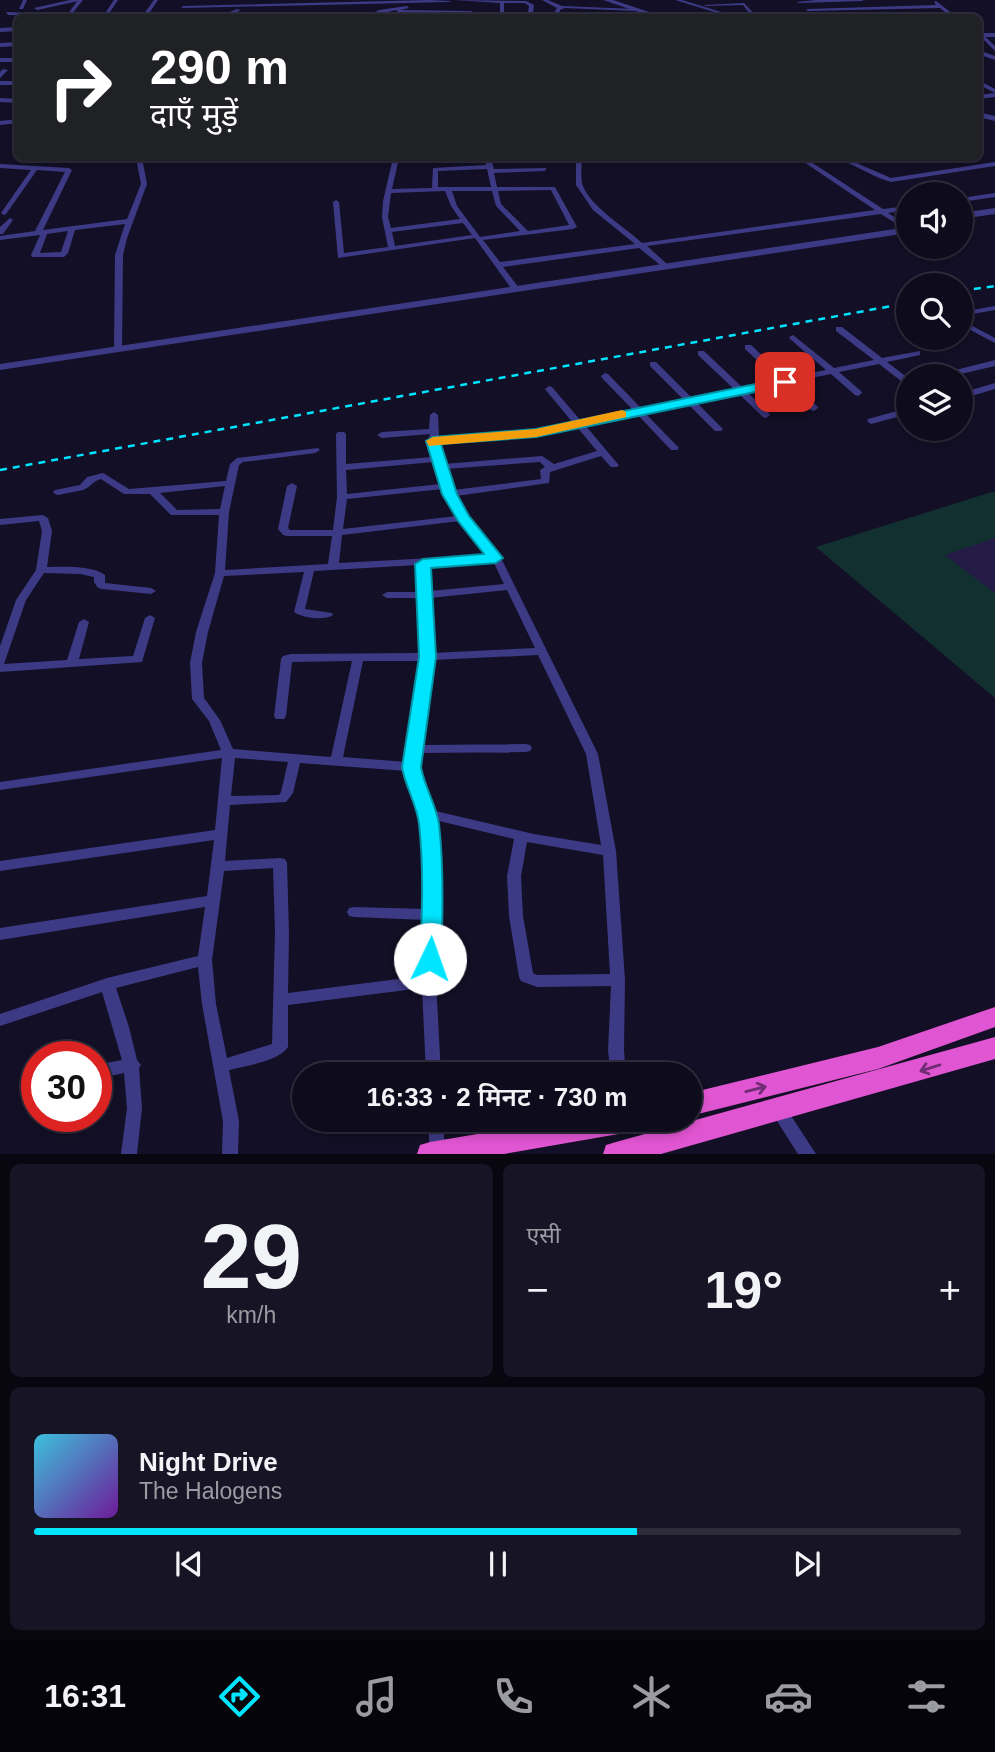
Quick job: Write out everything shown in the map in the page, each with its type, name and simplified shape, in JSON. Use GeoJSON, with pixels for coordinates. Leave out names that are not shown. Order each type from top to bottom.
{"type":"FeatureCollection","features":[{"type":"Feature","properties":{"kind":"highway"},"geometry":{"type":"LineString","coordinates":[[702,1102],[878,1058],[995,1017]]}},
{"type":"Feature","properties":{"kind":"highway"},"geometry":{"type":"LineString","coordinates":[[616,1153],[778,1111],[995,1048]]}},
{"type":"Feature","properties":{"kind":"highway"},"geometry":{"type":"LineString","coordinates":[[430,1153],[557,1132]]}},
{"type":"Feature","properties":{"kind":"street"},"geometry":{"type":"LineString","coordinates":[[10,11],[25,0]]}},
{"type":"Feature","properties":{"kind":"street"},"geometry":{"type":"LineString","coordinates":[[10,11],[66,0]]}},
{"type":"Feature","properties":{"kind":"street"},"geometry":{"type":"LineString","coordinates":[[10,11],[80,0]]}},
{"type":"Feature","properties":{"kind":"street"},"geometry":{"type":"LineString","coordinates":[[69,14],[80,0]]}},
{"type":"Feature","properties":{"kind":"street"},"geometry":{"type":"LineString","coordinates":[[375,14],[456,0],[509,0],[532,4],[530,14]]}},
{"type":"Feature","properties":{"kind":"street"},"geometry":{"type":"LineString","coordinates":[[502,0],[501,13],[516,14]]}},
{"type":"Feature","properties":{"kind":"street"},"geometry":{"type":"LineString","coordinates":[[544,0],[561,8],[636,10]]}},
{"type":"Feature","properties":{"kind":"street"},"geometry":{"type":"LineString","coordinates":[[606,0],[650,14]]}},
{"type":"Feature","properties":{"kind":"street"},"geometry":{"type":"LineString","coordinates":[[619,0],[663,14]]}},
{"type":"Feature","properties":{"kind":"street"},"geometry":{"type":"LineString","coordinates":[[677,0],[725,14]]}},
{"type":"Feature","properties":{"kind":"street"},"geometry":{"type":"LineString","coordinates":[[797,1],[864,0],[873,14]]}},
{"type":"Feature","properties":{"kind":"street"},"geometry":{"type":"LineString","coordinates":[[934,0],[956,14]]}},
{"type":"Feature","properties":{"kind":"street"},"geometry":{"type":"LineString","coordinates":[[183,7],[449,1]]}},
{"type":"Feature","properties":{"kind":"street"},"geometry":{"type":"LineString","coordinates":[[797,1],[811,14]]}},
{"type":"Feature","properties":{"kind":"street"},"geometry":{"type":"LineString","coordinates":[[808,10],[912,7],[941,3]]}},
{"type":"Feature","properties":{"kind":"street"},"geometry":{"type":"LineString","coordinates":[[696,5],[744,4],[753,14]]}},
{"type":"Feature","properties":{"kind":"street"},"geometry":{"type":"LineString","coordinates":[[226,14],[244,6]]}},
{"type":"Feature","properties":{"kind":"street"},"geometry":{"type":"LineString","coordinates":[[912,7],[918,12]]}},
{"type":"Feature","properties":{"kind":"street"},"geometry":{"type":"LineString","coordinates":[[557,14],[561,8]]}},
{"type":"Feature","properties":{"kind":"street"},"geometry":{"type":"LineString","coordinates":[[843,9],[847,14]]}},
{"type":"Feature","properties":{"kind":"street"},"geometry":{"type":"LineString","coordinates":[[10,11],[28,14]]}},
{"type":"Feature","properties":{"kind":"street"},"geometry":{"type":"LineString","coordinates":[[381,11],[471,12]]}},
{"type":"Feature","properties":{"kind":"street"},"geometry":{"type":"LineString","coordinates":[[982,37],[995,49]]}},
{"type":"Feature","properties":{"kind":"street"},"geometry":{"type":"LineString","coordinates":[[119,346],[119,255],[129,220],[144,184],[140,161]]}},
{"type":"Feature","properties":{"kind":"street"},"geometry":{"type":"LineString","coordinates":[[392,248],[386,209],[395,161]]}},
{"type":"Feature","properties":{"kind":"street"},"geometry":{"type":"LineString","coordinates":[[454,161],[544,169]]}},
{"type":"Feature","properties":{"kind":"street"},"geometry":{"type":"LineString","coordinates":[[579,161],[579,185],[596,210],[661,264]]}},
{"type":"Feature","properties":{"kind":"street"},"geometry":{"type":"LineString","coordinates":[[805,161],[896,221]]}},
{"type":"Feature","properties":{"kind":"street"},"geometry":{"type":"LineString","coordinates":[[847,161],[891,180],[995,164]]}},
{"type":"Feature","properties":{"kind":"street"},"geometry":{"type":"LineString","coordinates":[[435,189],[435,169],[489,163]]}},
{"type":"Feature","properties":{"kind":"street"},"geometry":{"type":"LineString","coordinates":[[489,163],[498,205],[526,233]]}},
{"type":"Feature","properties":{"kind":"street"},"geometry":{"type":"LineString","coordinates":[[0,166],[69,172],[41,233],[35,255],[64,253],[72,229]]}},
{"type":"Feature","properties":{"kind":"street"},"geometry":{"type":"LineString","coordinates":[[0,232],[35,168]]}},
{"type":"Feature","properties":{"kind":"street"},"geometry":{"type":"LineString","coordinates":[[336,202],[340,256],[573,227],[556,190],[494,188],[388,191]]}},
{"type":"Feature","properties":{"kind":"street"},"geometry":{"type":"LineString","coordinates":[[448,189],[451,200],[465,221],[514,286]]}},
{"type":"Feature","properties":{"kind":"street"},"geometry":{"type":"LineString","coordinates":[[973,198],[995,195]]}},
{"type":"Feature","properties":{"kind":"street"},"geometry":{"type":"LineString","coordinates":[[498,265],[896,210]]}},
{"type":"Feature","properties":{"kind":"street"},"geometry":{"type":"LineString","coordinates":[[973,214],[995,211]]}},
{"type":"Feature","properties":{"kind":"street"},"geometry":{"type":"LineString","coordinates":[[973,220],[995,216]]}},
{"type":"Feature","properties":{"kind":"street"},"geometry":{"type":"LineString","coordinates":[[0,238],[129,220]]}},
{"type":"Feature","properties":{"kind":"street"},"geometry":{"type":"LineString","coordinates":[[388,230],[465,221]]}},
{"type":"Feature","properties":{"kind":"street"},"geometry":{"type":"LineString","coordinates":[[0,367],[261,324],[896,229]]}},
{"type":"Feature","properties":{"kind":"street"},"geometry":{"type":"LineString","coordinates":[[973,312],[995,308]]}},
{"type":"Feature","properties":{"kind":"street"},"geometry":{"type":"LineString","coordinates":[[839,329],[896,373]]}},
{"type":"Feature","properties":{"kind":"street"},"geometry":{"type":"LineString","coordinates":[[973,329],[995,341]]}},
{"type":"Feature","properties":{"kind":"street"},"geometry":{"type":"LineString","coordinates":[[793,337],[858,393]]}},
{"type":"Feature","properties":{"kind":"street"},"geometry":{"type":"LineString","coordinates":[[0,360],[119,346]]}},
{"type":"Feature","properties":{"kind":"street"},"geometry":{"type":"LineString","coordinates":[[748,347],[814,408]]}},
{"type":"Feature","properties":{"kind":"street"},"geometry":{"type":"LineString","coordinates":[[382,435],[522,435],[917,353]]}},
{"type":"Feature","properties":{"kind":"street"},"geometry":{"type":"LineString","coordinates":[[701,354],[766,415]]}},
{"type":"Feature","properties":{"kind":"street"},"geometry":{"type":"LineString","coordinates":[[973,368],[995,363]]}},
{"type":"Feature","properties":{"kind":"street"},"geometry":{"type":"LineString","coordinates":[[653,364],[718,429]]}},
{"type":"Feature","properties":{"kind":"street"},"geometry":{"type":"LineString","coordinates":[[605,376],[674,449]]}},
{"type":"Feature","properties":{"kind":"street"},"geometry":{"type":"LineString","coordinates":[[973,392],[995,386]]}},
{"type":"Feature","properties":{"kind":"street"},"geometry":{"type":"LineString","coordinates":[[549,389],[614,465]]}},
{"type":"Feature","properties":{"kind":"street"},"geometry":{"type":"LineString","coordinates":[[871,421],[896,414]]}},
{"type":"Feature","properties":{"kind":"street"},"geometry":{"type":"LineString","coordinates":[[434,415],[433,436],[447,490],[463,517],[496,558],[592,754],[609,851],[618,980],[617,1062]]}},
{"type":"Feature","properties":{"kind":"street"},"geometry":{"type":"LineString","coordinates":[[333,567],[344,467],[341,434]]}},
{"type":"Feature","properties":{"kind":"street"},"geometry":{"type":"LineString","coordinates":[[230,1153],[231,1121],[209,1004],[205,960],[229,753],[222,735],[198,699],[196,663],[202,632],[220,573],[224,512],[237,461],[315,450]]}},
{"type":"Feature","properties":{"kind":"street"},"geometry":{"type":"LineString","coordinates":[[342,497],[546,481],[544,470],[603,452]]}},
{"type":"Feature","properties":{"kind":"street"},"geometry":{"type":"LineString","coordinates":[[344,467],[542,459],[551,467]]}},
{"type":"Feature","properties":{"kind":"street"},"geometry":{"type":"LineString","coordinates":[[58,492],[83,487],[90,479],[103,476],[127,492],[230,483]]}},
{"type":"Feature","properties":{"kind":"street"},"geometry":{"type":"LineString","coordinates":[[292,486],[283,530],[287,533],[337,533],[463,517]]}},
{"type":"Feature","properties":{"kind":"street"},"geometry":{"type":"LineString","coordinates":[[153,491],[174,513],[224,512]]}},
{"type":"Feature","properties":{"kind":"street"},"geometry":{"type":"LineString","coordinates":[[0,522],[38,518],[46,521],[47,531],[41,570],[21,600],[0,662]]}},
{"type":"Feature","properties":{"kind":"street"},"geometry":{"type":"LineString","coordinates":[[220,573],[496,558]]}},
{"type":"Feature","properties":{"kind":"street"},"geometry":{"type":"LineString","coordinates":[[423,564],[427,657],[416,749],[411,767],[414,782],[428,814],[433,915],[429,981],[433,1062]]}},
{"type":"Feature","properties":{"kind":"street"},"geometry":{"type":"LineString","coordinates":[[310,568],[299,612],[328,615]]}},
{"type":"Feature","properties":{"kind":"street"},"geometry":{"type":"LineString","coordinates":[[41,570],[89,572],[99,574],[102,586],[150,591]]}},
{"type":"Feature","properties":{"kind":"street"},"geometry":{"type":"LineString","coordinates":[[387,595],[426,595],[511,586]]}},
{"type":"Feature","properties":{"kind":"street"},"geometry":{"type":"LineString","coordinates":[[0,668],[138,659],[150,618]]}},
{"type":"Feature","properties":{"kind":"street"},"geometry":{"type":"LineString","coordinates":[[72,664],[84,622]]}},
{"type":"Feature","properties":{"kind":"street"},"geometry":{"type":"LineString","coordinates":[[281,716],[287,659],[427,657],[541,651]]}},
{"type":"Feature","properties":{"kind":"street"},"geometry":{"type":"LineString","coordinates":[[336,760],[358,658]]}},
{"type":"Feature","properties":{"kind":"street"},"geometry":{"type":"LineString","coordinates":[[416,749],[526,748]]}},
{"type":"Feature","properties":{"kind":"street"},"geometry":{"type":"LineString","coordinates":[[0,786],[229,753],[411,767]]}},
{"type":"Feature","properties":{"kind":"street"},"geometry":{"type":"LineString","coordinates":[[225,800],[282,799],[287,793],[295,757]]}},
{"type":"Feature","properties":{"kind":"street"},"geometry":{"type":"LineString","coordinates":[[428,814],[522,837],[609,851]]}},
{"type":"Feature","properties":{"kind":"street"},"geometry":{"type":"LineString","coordinates":[[0,866],[220,834]]}},
{"type":"Feature","properties":{"kind":"street"},"geometry":{"type":"LineString","coordinates":[[522,837],[514,876],[526,977],[537,981],[618,980]]}},
{"type":"Feature","properties":{"kind":"street"},"geometry":{"type":"LineString","coordinates":[[218,866],[281,864],[280,1047],[275,1051],[221,1066]]}},
{"type":"Feature","properties":{"kind":"street"},"geometry":{"type":"LineString","coordinates":[[0,934],[212,901]]}},
{"type":"Feature","properties":{"kind":"street"},"geometry":{"type":"LineString","coordinates":[[355,912],[433,915]]}},
{"type":"Feature","properties":{"kind":"street"},"geometry":{"type":"LineString","coordinates":[[0,1020],[107,984],[205,960]]}},
{"type":"Feature","properties":{"kind":"street"},"geometry":{"type":"LineString","coordinates":[[282,1000],[429,981]]}},
{"type":"Feature","properties":{"kind":"street"},"geometry":{"type":"LineString","coordinates":[[107,984],[133,1065],[136,1095],[129,1153]]}},
{"type":"Feature","properties":{"kind":"street"},"geometry":{"type":"LineString","coordinates":[[112,1069],[133,1065]]}},
{"type":"Feature","properties":{"kind":"street"},"geometry":{"type":"LineString","coordinates":[[778,1111],[808,1153]]}},
{"type":"Feature","properties":{"kind":"street"},"geometry":{"type":"LineString","coordinates":[[436,1132],[437,1153]]}},
{"type":"Feature","properties":{"kind":"green space"},"geometry":{"type":"Polygon","coordinates":[[[995,491],[995,698],[816,547],[995,491]]]}},
{"type":"Feature","properties":{"kind":"building"},"geometry":{"type":"Polygon","coordinates":[[[995,538],[995,593],[945,555],[995,538]]]}},
{"type":"Feature","properties":{"kind":"railway"},"geometry":{"type":"LineString","coordinates":[[973,289],[995,286]]}},
{"type":"Feature","properties":{"kind":"railway"},"geometry":{"type":"LineString","coordinates":[[0,470],[896,305]]}},
{"type":"Feature","properties":{"kind":"slow traffic"},"geometry":{"type":"LineString","coordinates":[[434,443],[433,441],[536,433],[622,414]]}},
{"type":"Feature","properties":{"kind":"route"},"geometry":{"type":"LineString","coordinates":[[430,959],[433,915],[429,821],[411,767],[416,749],[427,657],[423,564],[496,558],[463,517],[449,494],[433,441],[536,433],[785,382]]}}]}
